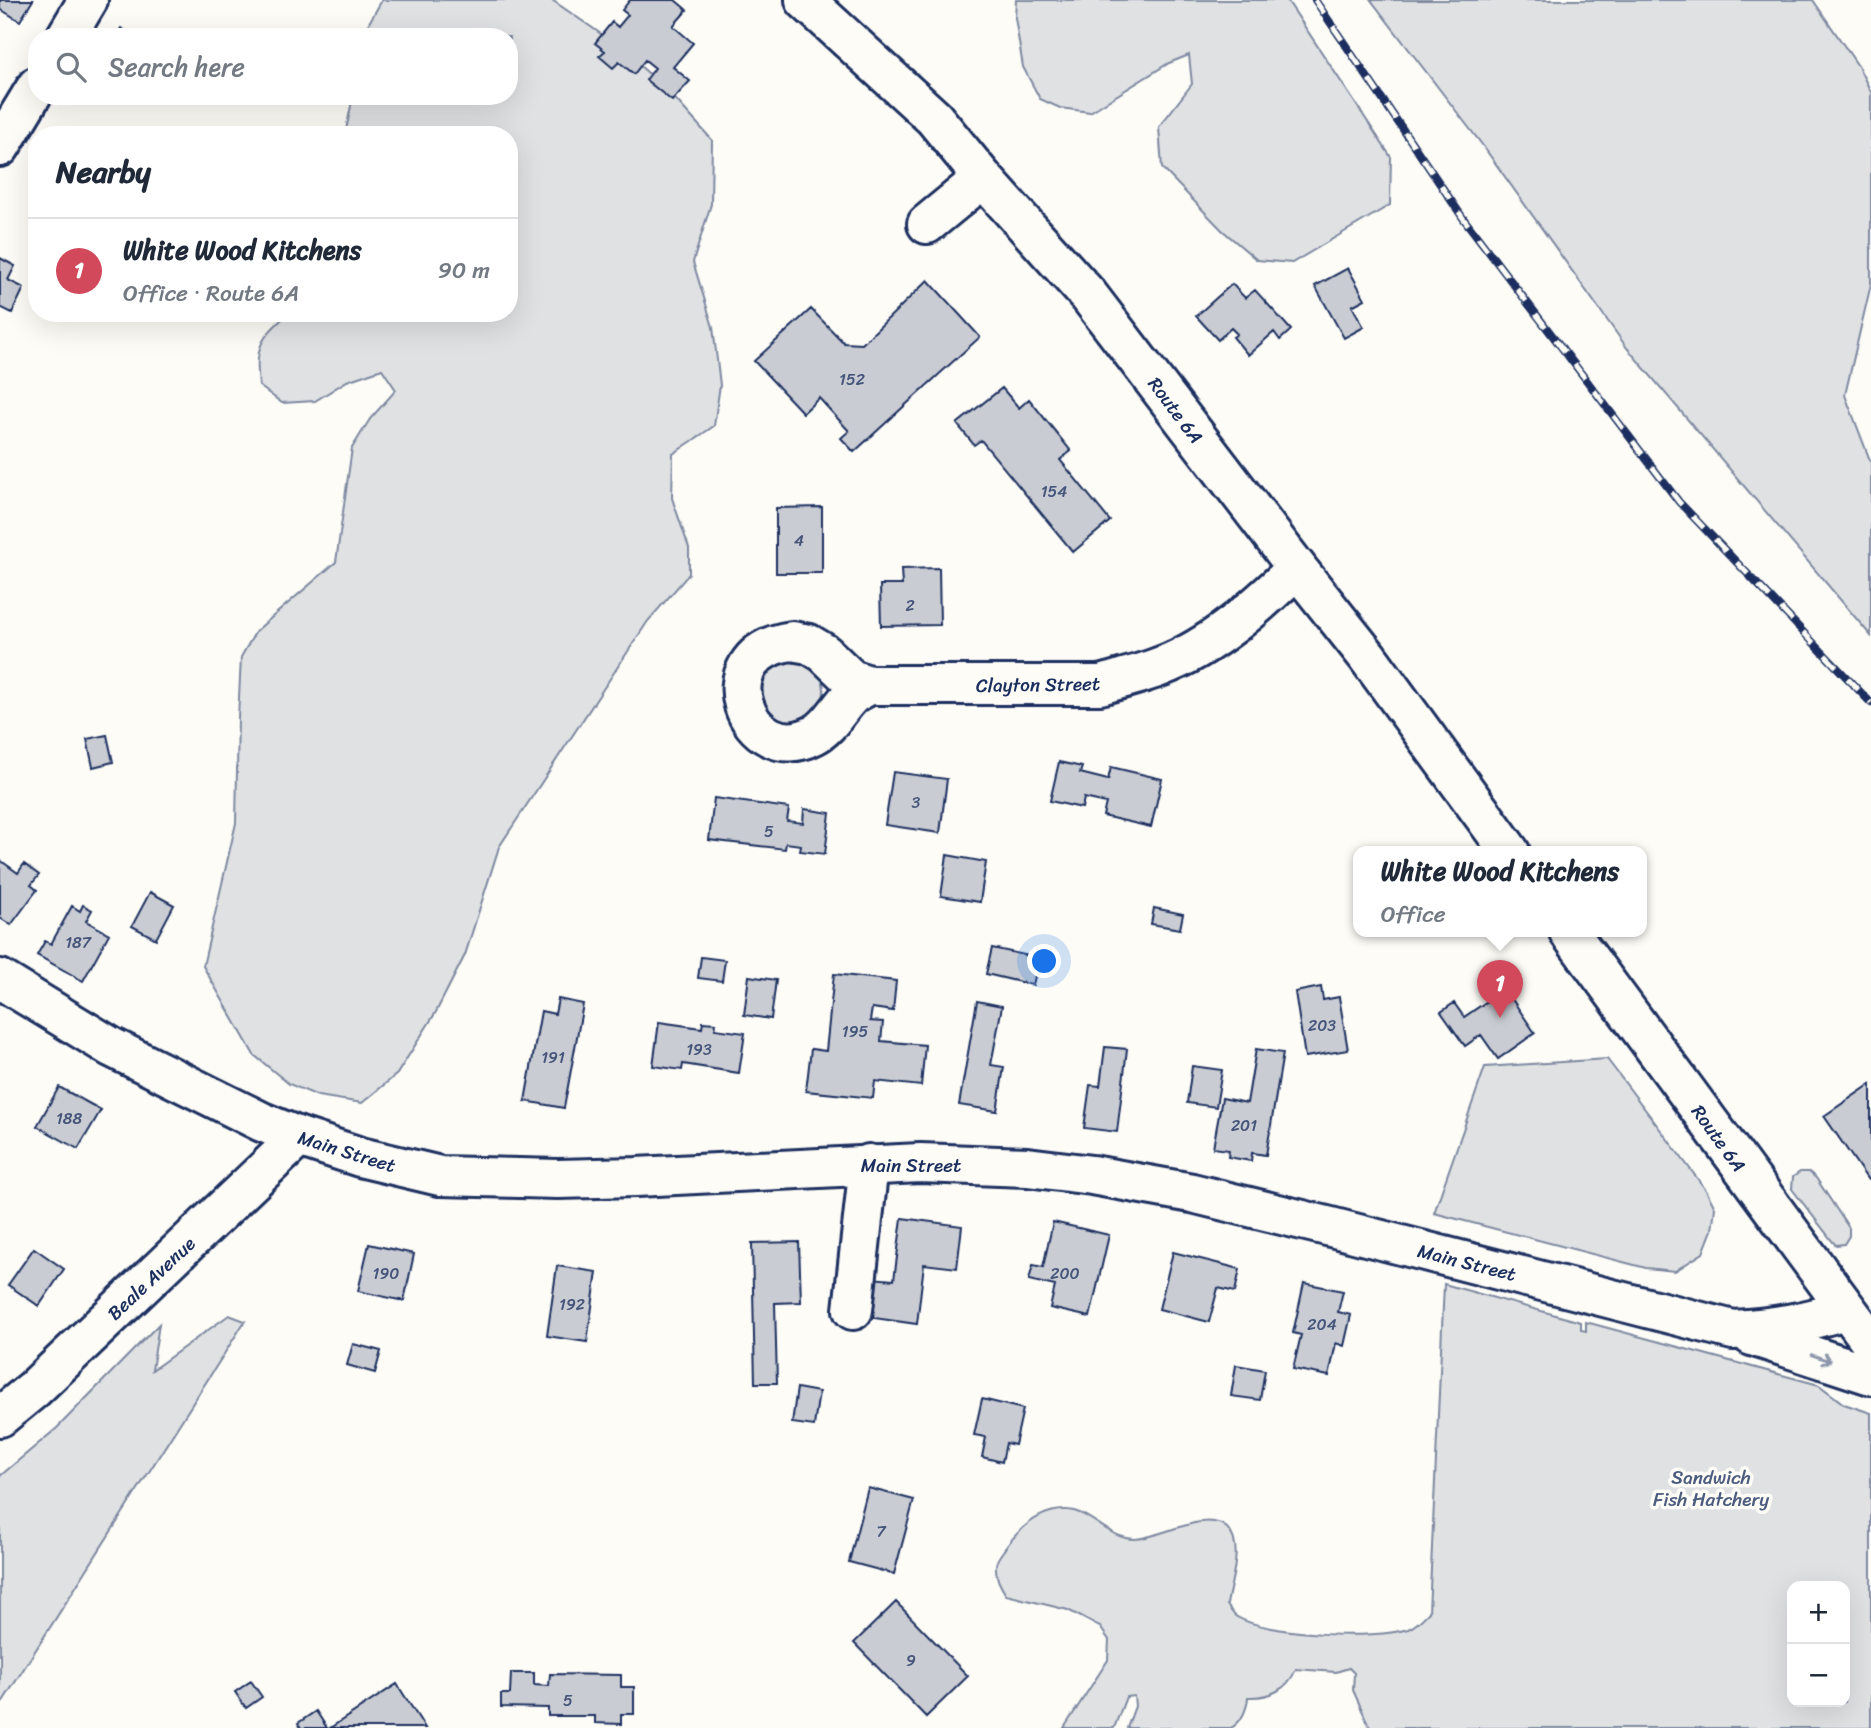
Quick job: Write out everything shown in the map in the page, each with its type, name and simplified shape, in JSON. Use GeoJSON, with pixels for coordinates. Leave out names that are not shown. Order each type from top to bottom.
{"type":"FeatureCollection","features":[{"type":"Feature","properties":{"kind":"main road"},"geometry":{"type":"LineString","coordinates":[[72,28],[89,0]]}},
{"type":"Feature","properties":{"kind":"main road","name":"Route 6A"},"geometry":{"type":"LineString","coordinates":[[805,0],[934,118],[983,178],[1089,296],[1367,656],[1506,846]]}},
{"type":"Feature","properties":{"kind":"main road"},"geometry":{"type":"LineString","coordinates":[[0,147],[28,101]]}},
{"type":"Feature","properties":{"kind":"main road"},"geometry":{"type":"LineString","coordinates":[[927,225],[983,178]]}},
{"type":"Feature","properties":{"kind":"main road","name":"Clayton Street"},"geometry":{"type":"LineString","coordinates":[[869,685],[1100,685],[1131,677],[1164,666],[1219,634],[1277,588],[1297,568]]}},
{"type":"Feature","properties":{"kind":"main road","name":"Route 6A"},"geometry":{"type":"LineString","coordinates":[[1573,937],[1858,1307],[1871,1342]]}},
{"type":"Feature","properties":{"kind":"main road","name":"Main Street"},"geometry":{"type":"LineString","coordinates":[[0,979],[110,1047],[262,1122],[360,1157],[440,1176],[558,1179],[636,1177],[920,1163],[1027,1167],[1143,1183],[1326,1226],[1733,1330],[1802,1323],[1858,1307]]}},
{"type":"Feature","properties":{"kind":"main road","name":"Beale Avenue"},"geometry":{"type":"LineString","coordinates":[[0,1417],[44,1380],[299,1137]]}},
{"type":"Feature","properties":{"kind":"main road"},"geometry":{"type":"LineString","coordinates":[[853,1310],[869,1164]]}},
{"type":"Feature","properties":{"kind":"main road"},"geometry":{"type":"LineString","coordinates":[[1733,1330],[1871,1375]]}},
{"type":"Feature","properties":{"kind":"green space"},"geometry":{"type":"Polygon","coordinates":[[[382,0],[552,0],[617,45],[669,92],[712,140],[711,204],[693,262],[713,327],[720,385],[714,426],[673,454],[672,498],[689,548],[689,574],[648,621],[499,847],[465,955],[436,1012],[397,1074],[362,1103],[318,1096],[289,1084],[254,1055],[203,966],[236,823],[241,657],[256,631],[336,562],[352,448],[370,419],[396,390],[382,369],[347,381],[315,401],[282,403],[259,386],[258,362],[261,345],[279,322],[518,322],[518,126],[347,126],[351,105],[518,105],[518,28],[366,28],[382,0]]]}},
{"type":"Feature","properties":{"kind":"green space"},"geometry":{"type":"Polygon","coordinates":[[[1016,0],[1287,0],[1391,157],[1390,205],[1292,263],[1257,260],[1222,230],[1162,168],[1159,127],[1192,84],[1189,55],[1169,63],[1090,112],[1060,108],[1040,99],[1023,67],[1015,18],[1016,0]]]}},
{"type":"Feature","properties":{"kind":"green space"},"geometry":{"type":"Polygon","coordinates":[[[1371,0],[1813,0],[1858,66],[1871,92],[1871,284],[1845,395],[1871,463],[1871,636],[1627,348],[1483,146],[1371,0]]]}},
{"type":"Feature","properties":{"kind":"green space"},"geometry":{"type":"Polygon","coordinates":[[[792,659],[810,665],[818,673],[824,691],[818,709],[810,717],[792,723],[774,717],[766,709],[760,691],[766,673],[774,665],[792,659]]]}},
{"type":"Feature","properties":{"kind":"green space"},"geometry":{"type":"Polygon","coordinates":[[[1607,1059],[1706,1190],[1715,1208],[1712,1230],[1703,1253],[1675,1271],[1646,1268],[1434,1213],[1485,1067],[1607,1059]]]}},
{"type":"Feature","properties":{"kind":"green space"},"geometry":{"type":"Polygon","coordinates":[[[1800,1172],[1809,1172],[1816,1178],[1849,1228],[1849,1236],[1844,1244],[1836,1245],[1833,1242],[1792,1189],[1793,1177],[1800,1172]]]}},
{"type":"Feature","properties":{"kind":"green space","name":"Sandwich Fish Hatchery"},"geometry":{"type":"Polygon","coordinates":[[[1444,1284],[1581,1322],[1581,1330],[1586,1331],[1586,1322],[1819,1385],[1844,1404],[1871,1413],[1871,1728],[1370,1728],[1353,1690],[1354,1673],[1349,1668],[1336,1672],[1296,1669],[1288,1682],[1277,1691],[1248,1697],[1243,1715],[1231,1728],[1127,1728],[1135,1706],[1134,1696],[1126,1697],[1114,1728],[1064,1728],[1108,1660],[1109,1640],[1100,1627],[1068,1610],[1006,1595],[997,1577],[996,1565],[998,1558],[1018,1533],[1040,1516],[1057,1511],[1076,1512],[1116,1535],[1135,1539],[1196,1523],[1218,1523],[1227,1528],[1235,1544],[1236,1554],[1227,1605],[1236,1616],[1272,1628],[1321,1634],[1392,1632],[1417,1624],[1429,1612],[1444,1284]]]}},
{"type":"Feature","properties":{"kind":"green space"},"geometry":{"type":"Polygon","coordinates":[[[229,1315],[245,1321],[0,1706],[0,1476],[57,1428],[159,1324],[152,1370],[229,1315]]]}},
{"type":"Feature","properties":{"kind":"building"},"geometry":{"type":"Polygon","coordinates":[[[0,0],[33,0],[20,21],[0,9],[0,0]]]}},
{"type":"Feature","properties":{"kind":"building"},"geometry":{"type":"Polygon","coordinates":[[[630,0],[675,0],[687,10],[673,26],[693,43],[673,67],[690,81],[672,101],[646,80],[655,68],[645,60],[634,74],[619,62],[613,68],[599,56],[605,51],[595,43],[612,22],[618,27],[628,15],[622,10],[630,0]]]}},
{"type":"Feature","properties":{"kind":"building"},"geometry":{"type":"Polygon","coordinates":[[[0,258],[15,266],[8,280],[24,288],[12,313],[0,307],[0,258]]]}},
{"type":"Feature","properties":{"kind":"building"},"geometry":{"type":"Polygon","coordinates":[[[1348,268],[1365,299],[1352,306],[1364,327],[1344,338],[1315,286],[1348,268]]]}},
{"type":"Feature","properties":{"kind":"building"},"geometry":{"type":"Polygon","coordinates":[[[928,280],[980,337],[854,452],[841,438],[849,431],[819,398],[803,413],[754,361],[811,309],[844,343],[862,344],[928,280]]]}},
{"type":"Feature","properties":{"kind":"building"},"geometry":{"type":"Polygon","coordinates":[[[1232,284],[1245,298],[1255,290],[1291,330],[1280,340],[1274,332],[1248,355],[1233,337],[1237,334],[1231,328],[1218,340],[1196,316],[1232,284]]]}},
{"type":"Feature","properties":{"kind":"building"},"geometry":{"type":"Polygon","coordinates":[[[1002,388],[1019,408],[1029,399],[1071,451],[1060,460],[1110,521],[1073,552],[981,440],[974,445],[957,424],[1002,388]]]}},
{"type":"Feature","properties":{"kind":"building"},"geometry":{"type":"Polygon","coordinates":[[[822,507],[822,573],[776,573],[776,508],[822,507]]]}},
{"type":"Feature","properties":{"kind":"building"},"geometry":{"type":"Polygon","coordinates":[[[939,568],[940,625],[881,626],[880,585],[902,585],[901,569],[939,568]]]}},
{"type":"Feature","properties":{"kind":"building"},"geometry":{"type":"Polygon","coordinates":[[[107,735],[113,762],[93,767],[87,739],[107,735]]]}},
{"type":"Feature","properties":{"kind":"building"},"geometry":{"type":"Polygon","coordinates":[[[1059,762],[1082,767],[1080,773],[1108,780],[1111,767],[1162,779],[1151,827],[1103,816],[1106,803],[1084,798],[1082,808],[1050,801],[1059,762]]]}},
{"type":"Feature","properties":{"kind":"building"},"geometry":{"type":"Polygon","coordinates":[[[893,772],[947,779],[940,833],[885,825],[893,772]]]}},
{"type":"Feature","properties":{"kind":"building"},"geometry":{"type":"Polygon","coordinates":[[[714,798],[789,808],[787,821],[803,823],[804,809],[830,813],[825,854],[800,851],[801,845],[786,843],[785,849],[709,840],[714,798]]]}},
{"type":"Feature","properties":{"kind":"building"},"geometry":{"type":"Polygon","coordinates":[[[947,855],[986,862],[980,902],[941,896],[947,855]]]}},
{"type":"Feature","properties":{"kind":"building"},"geometry":{"type":"Polygon","coordinates":[[[0,860],[18,873],[24,864],[39,875],[31,885],[37,890],[11,925],[0,918],[0,860]]]}},
{"type":"Feature","properties":{"kind":"building"},"geometry":{"type":"Polygon","coordinates":[[[150,892],[174,905],[156,939],[132,926],[150,892]]]}},
{"type":"Feature","properties":{"kind":"building"},"geometry":{"type":"Polygon","coordinates":[[[83,905],[92,910],[86,921],[109,934],[83,981],[37,955],[45,941],[51,944],[72,906],[80,911],[83,905]]]}},
{"type":"Feature","properties":{"kind":"building"},"geometry":{"type":"Polygon","coordinates":[[[1154,908],[1183,914],[1180,929],[1151,924],[1154,908]]]}},
{"type":"Feature","properties":{"kind":"building"},"geometry":{"type":"Polygon","coordinates":[[[992,948],[1039,958],[1033,985],[986,974],[992,948]]]}},
{"type":"Feature","properties":{"kind":"building"},"geometry":{"type":"Polygon","coordinates":[[[701,957],[725,960],[722,981],[698,978],[701,957]]]}},
{"type":"Feature","properties":{"kind":"building"},"geometry":{"type":"Polygon","coordinates":[[[834,974],[896,981],[893,1011],[872,1008],[870,1021],[883,1022],[881,1041],[925,1045],[921,1086],[875,1081],[873,1098],[806,1091],[811,1049],[826,1051],[834,974]]]}},
{"type":"Feature","properties":{"kind":"building"},"geometry":{"type":"Polygon","coordinates":[[[749,976],[776,980],[771,1019],[744,1015],[749,976]]]}},
{"type":"Feature","properties":{"kind":"building"},"geometry":{"type":"Polygon","coordinates":[[[1321,987],[1323,1000],[1339,997],[1348,1050],[1305,1057],[1295,992],[1321,987]]]}},
{"type":"Feature","properties":{"kind":"building"},"geometry":{"type":"Polygon","coordinates":[[[1505,989],[1535,1033],[1498,1059],[1481,1035],[1465,1046],[1441,1012],[1454,1003],[1464,1017],[1505,989]]]}},
{"type":"Feature","properties":{"kind":"building"},"geometry":{"type":"Polygon","coordinates":[[[558,999],[583,1004],[564,1108],[525,1101],[541,1011],[555,1014],[558,999]]]}},
{"type":"Feature","properties":{"kind":"building"},"geometry":{"type":"Polygon","coordinates":[[[977,1001],[1002,1006],[991,1065],[1004,1067],[997,1111],[959,1105],[977,1001]]]}},
{"type":"Feature","properties":{"kind":"building"},"geometry":{"type":"Polygon","coordinates":[[[659,1022],[702,1028],[703,1022],[716,1023],[715,1029],[745,1033],[739,1073],[683,1064],[682,1070],[653,1066],[659,1022]]]}},
{"type":"Feature","properties":{"kind":"building"},"geometry":{"type":"Polygon","coordinates":[[[1105,1047],[1127,1049],[1117,1132],[1084,1128],[1090,1085],[1100,1086],[1105,1047]]]}},
{"type":"Feature","properties":{"kind":"building"},"geometry":{"type":"Polygon","coordinates":[[[1256,1049],[1283,1053],[1266,1155],[1252,1153],[1251,1161],[1228,1157],[1229,1150],[1213,1148],[1222,1098],[1247,1103],[1256,1049]]]}},
{"type":"Feature","properties":{"kind":"building"},"geometry":{"type":"Polygon","coordinates":[[[1192,1066],[1222,1070],[1216,1107],[1187,1103],[1192,1066]]]}},
{"type":"Feature","properties":{"kind":"building"},"geometry":{"type":"Polygon","coordinates":[[[1871,1084],[1871,1178],[1868,1180],[1824,1116],[1871,1084]]]}},
{"type":"Feature","properties":{"kind":"building"},"geometry":{"type":"Polygon","coordinates":[[[59,1087],[101,1110],[78,1149],[37,1126],[59,1087]]]}},
{"type":"Feature","properties":{"kind":"building"},"geometry":{"type":"Polygon","coordinates":[[[902,1218],[962,1226],[957,1268],[924,1264],[917,1324],[867,1317],[871,1278],[894,1280],[902,1218]]]}},
{"type":"Feature","properties":{"kind":"building"},"geometry":{"type":"Polygon","coordinates":[[[1053,1222],[1109,1235],[1090,1317],[1050,1308],[1055,1286],[1029,1280],[1033,1265],[1043,1267],[1053,1222]]]}},
{"type":"Feature","properties":{"kind":"building"},"geometry":{"type":"Polygon","coordinates":[[[799,1242],[801,1302],[775,1303],[777,1383],[755,1383],[752,1243],[799,1242]]]}},
{"type":"Feature","properties":{"kind":"building"},"geometry":{"type":"Polygon","coordinates":[[[369,1244],[414,1254],[404,1301],[358,1291],[369,1244]]]}},
{"type":"Feature","properties":{"kind":"building"},"geometry":{"type":"Polygon","coordinates":[[[34,1248],[64,1269],[39,1306],[8,1285],[34,1248]]]}},
{"type":"Feature","properties":{"kind":"building"},"geometry":{"type":"Polygon","coordinates":[[[1173,1252],[1240,1269],[1235,1292],[1218,1288],[1209,1322],[1159,1309],[1173,1252]]]}},
{"type":"Feature","properties":{"kind":"building"},"geometry":{"type":"Polygon","coordinates":[[[557,1266],[597,1272],[587,1342],[547,1336],[557,1266]]]}},
{"type":"Feature","properties":{"kind":"building"},"geometry":{"type":"Polygon","coordinates":[[[1304,1283],[1343,1291],[1338,1312],[1351,1315],[1344,1346],[1336,1343],[1329,1376],[1293,1369],[1301,1335],[1293,1333],[1304,1283]]]}},
{"type":"Feature","properties":{"kind":"building"},"geometry":{"type":"Polygon","coordinates":[[[353,1344],[381,1351],[375,1373],[347,1365],[353,1344]]]}},
{"type":"Feature","properties":{"kind":"building"},"geometry":{"type":"Polygon","coordinates":[[[1236,1365],[1265,1370],[1260,1400],[1231,1396],[1236,1365]]]}},
{"type":"Feature","properties":{"kind":"building"},"geometry":{"type":"Polygon","coordinates":[[[797,1388],[819,1392],[814,1426],[792,1423],[797,1388]]]}},
{"type":"Feature","properties":{"kind":"building"},"geometry":{"type":"Polygon","coordinates":[[[982,1399],[1023,1409],[1015,1445],[1006,1443],[1002,1462],[982,1457],[986,1437],[974,1435],[982,1399]]]}},
{"type":"Feature","properties":{"kind":"building"},"geometry":{"type":"Polygon","coordinates":[[[868,1488],[914,1500],[894,1574],[849,1562],[868,1488]]]}},
{"type":"Feature","properties":{"kind":"building"},"geometry":{"type":"Polygon","coordinates":[[[896,1602],[968,1676],[926,1717],[854,1643],[896,1602]]]}},
{"type":"Feature","properties":{"kind":"building"},"geometry":{"type":"Polygon","coordinates":[[[511,1673],[534,1673],[534,1685],[549,1686],[550,1674],[621,1675],[621,1687],[634,1687],[634,1714],[621,1714],[621,1724],[595,1723],[595,1716],[548,1716],[548,1708],[501,1707],[501,1694],[510,1694],[511,1673]]]}},
{"type":"Feature","properties":{"kind":"building"},"geometry":{"type":"Polygon","coordinates":[[[251,1681],[262,1697],[246,1708],[235,1692],[251,1681]]]}},
{"type":"Feature","properties":{"kind":"building"},"geometry":{"type":"Polygon","coordinates":[[[397,1684],[425,1728],[330,1728],[397,1684]]]}},
{"type":"Feature","properties":{"kind":"building"},"geometry":{"type":"Polygon","coordinates":[[[316,1711],[327,1728],[301,1728],[298,1723],[316,1711]]]}},
{"type":"Feature","properties":{"kind":"railway"},"geometry":{"type":"LineString","coordinates":[[1315,0],[1463,218],[1679,502],[1871,703]]}},
{"type":"Feature","properties":{"kind":"place","name":"White Wood Kitchens"},"geometry":{"type":"Point","coordinates":[1500,1018]}}]}
